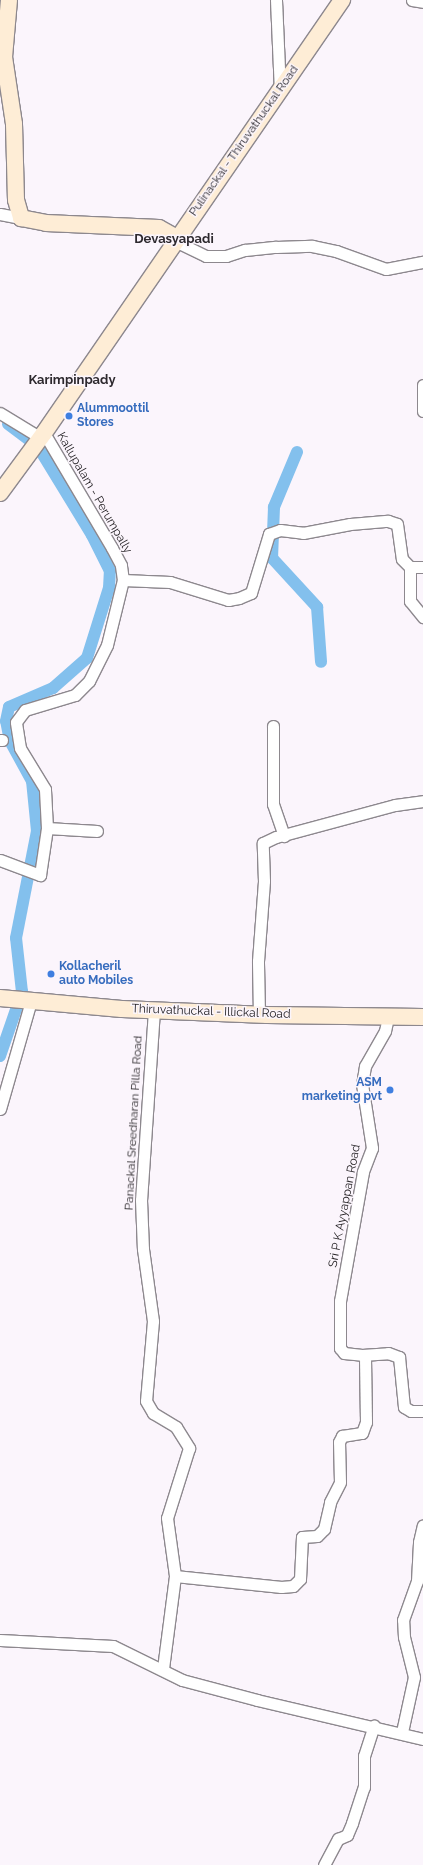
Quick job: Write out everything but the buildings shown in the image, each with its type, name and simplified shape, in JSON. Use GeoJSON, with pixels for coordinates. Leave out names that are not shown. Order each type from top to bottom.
{"type":"FeatureCollection","features":[{"type":"Feature","properties":{"kind":"main road"},"geometry":{"type":"LineString","coordinates":[[9,0],[2,46],[14,124],[16,200],[21,218],[46,223],[159,228],[176,239]]}},
{"type":"Feature","properties":{"kind":"main road","name":"Pulinackal - Thiruvathuckal Road"},"geometry":{"type":"LineString","coordinates":[[0,493],[38,442],[176,239],[342,0]]}},
{"type":"Feature","properties":{"kind":"main road","name":"Thiruvathuckal - Illickal Road"},"geometry":{"type":"LineString","coordinates":[[5,998],[154,1010],[259,1015],[423,1017]]}},
{"type":"Feature","properties":{"kind":"street"},"geometry":{"type":"LineString","coordinates":[[276,0],[280,90]]}},
{"type":"Feature","properties":{"kind":"street"},"geometry":{"type":"LineString","coordinates":[[412,0],[423,2]]}},
{"type":"Feature","properties":{"kind":"street"},"geometry":{"type":"LineString","coordinates":[[0,214],[21,218]]}},
{"type":"Feature","properties":{"kind":"street"},"geometry":{"type":"LineString","coordinates":[[176,239],[206,256],[226,256],[245,250],[276,247],[312,246],[336,251],[386,268],[423,262]]}},
{"type":"Feature","properties":{"kind":"street"},"geometry":{"type":"LineString","coordinates":[[423,385],[423,411]]}},
{"type":"Feature","properties":{"kind":"street"},"geometry":{"type":"LineString","coordinates":[[0,413],[38,442]]}},
{"type":"Feature","properties":{"kind":"street","name":"Kallupalam - Perumpally"},"geometry":{"type":"LineString","coordinates":[[38,442],[112,548],[121,565],[123,580]]}},
{"type":"Feature","properties":{"kind":"street"},"geometry":{"type":"LineString","coordinates":[[0,860],[40,875],[47,828],[45,789],[20,748],[16,722],[25,710],[75,695],[89,681],[107,645],[123,580],[170,582],[228,600],[239,598],[251,593],[269,534],[280,530],[303,533],[350,524],[388,521],[397,524],[402,559],[410,567],[423,567]]}},
{"type":"Feature","properties":{"kind":"street"},"geometry":{"type":"LineString","coordinates":[[410,567],[410,601],[423,617]]}},
{"type":"Feature","properties":{"kind":"street"},"geometry":{"type":"LineString","coordinates":[[273,726],[273,804],[284,836]]}},
{"type":"Feature","properties":{"kind":"street"},"geometry":{"type":"LineString","coordinates":[[259,1015],[258,961],[264,881],[263,843],[395,805],[423,801]]}},
{"type":"Feature","properties":{"kind":"street"},"geometry":{"type":"LineString","coordinates":[[47,828],[97,831]]}},
{"type":"Feature","properties":{"kind":"street"},"geometry":{"type":"LineString","coordinates":[[0,1109],[29,1001]]}},
{"type":"Feature","properties":{"kind":"street","name":"Panackal Sreedharan Pilla Road"},"geometry":{"type":"LineString","coordinates":[[154,1010],[142,1200],[143,1249],[152,1321],[146,1401],[153,1413],[176,1427],[188,1445],[167,1518],[175,1576],[163,1669]]}},
{"type":"Feature","properties":{"kind":"street","name":"Sri P K Ayyappan Road"},"geometry":{"type":"LineString","coordinates":[[388,1017],[385,1031],[365,1066],[362,1098],[372,1148],[362,1172],[340,1301],[340,1348],[344,1353],[365,1355],[395,1354],[399,1357],[401,1364],[404,1407],[411,1411],[423,1411]]}},
{"type":"Feature","properties":{"kind":"street"},"geometry":{"type":"LineString","coordinates":[[175,1576],[281,1587],[292,1586],[300,1579],[302,1536],[317,1536],[324,1529],[330,1502],[340,1482],[339,1442],[342,1436],[362,1433],[366,1422],[365,1355]]}},
{"type":"Feature","properties":{"kind":"street"},"geometry":{"type":"LineString","coordinates":[[402,1732],[414,1677],[404,1637],[403,1620],[420,1580],[419,1542],[423,1525]]}},
{"type":"Feature","properties":{"kind":"street"},"geometry":{"type":"LineString","coordinates":[[0,1640],[113,1646],[163,1669],[182,1680],[402,1732],[423,1739]]}},
{"type":"Feature","properties":{"kind":"street"},"geometry":{"type":"LineString","coordinates":[[324,1865],[334,1844],[347,1835],[352,1823],[364,1787],[364,1756],[374,1726]]}},
{"type":"Feature","properties":{"kind":"waterway"},"geometry":{"type":"LineString","coordinates":[[8,424],[28,439]]}},
{"type":"Feature","properties":{"kind":"waterway"},"geometry":{"type":"LineString","coordinates":[[297,452],[274,507],[272,558],[317,607],[321,662]]}},
{"type":"Feature","properties":{"kind":"waterway"},"geometry":{"type":"LineString","coordinates":[[0,1056],[22,992],[16,938],[37,831],[32,781],[10,741],[6,721],[9,707],[53,688],[87,658],[109,588],[110,571],[92,535],[42,453]]}},
{"type":"Feature","properties":{"kind":"place","name":"Alummoottil Stores"},"geometry":{"type":"Point","coordinates":[69,416]}},
{"type":"Feature","properties":{"kind":"place","name":"Kollacheril auto Mobiles"},"geometry":{"type":"Point","coordinates":[51,974]}},
{"type":"Feature","properties":{"kind":"place","name":"ASM marketing pvt"},"geometry":{"type":"Point","coordinates":[390,1090]}},
{"type":"Feature","properties":{"kind":"district","name":"Devasyapadi"},"geometry":{"type":"Point","coordinates":[174,239]}},
{"type":"Feature","properties":{"kind":"district","name":"Karimpinpady"},"geometry":{"type":"Point","coordinates":[72,380]}}]}
